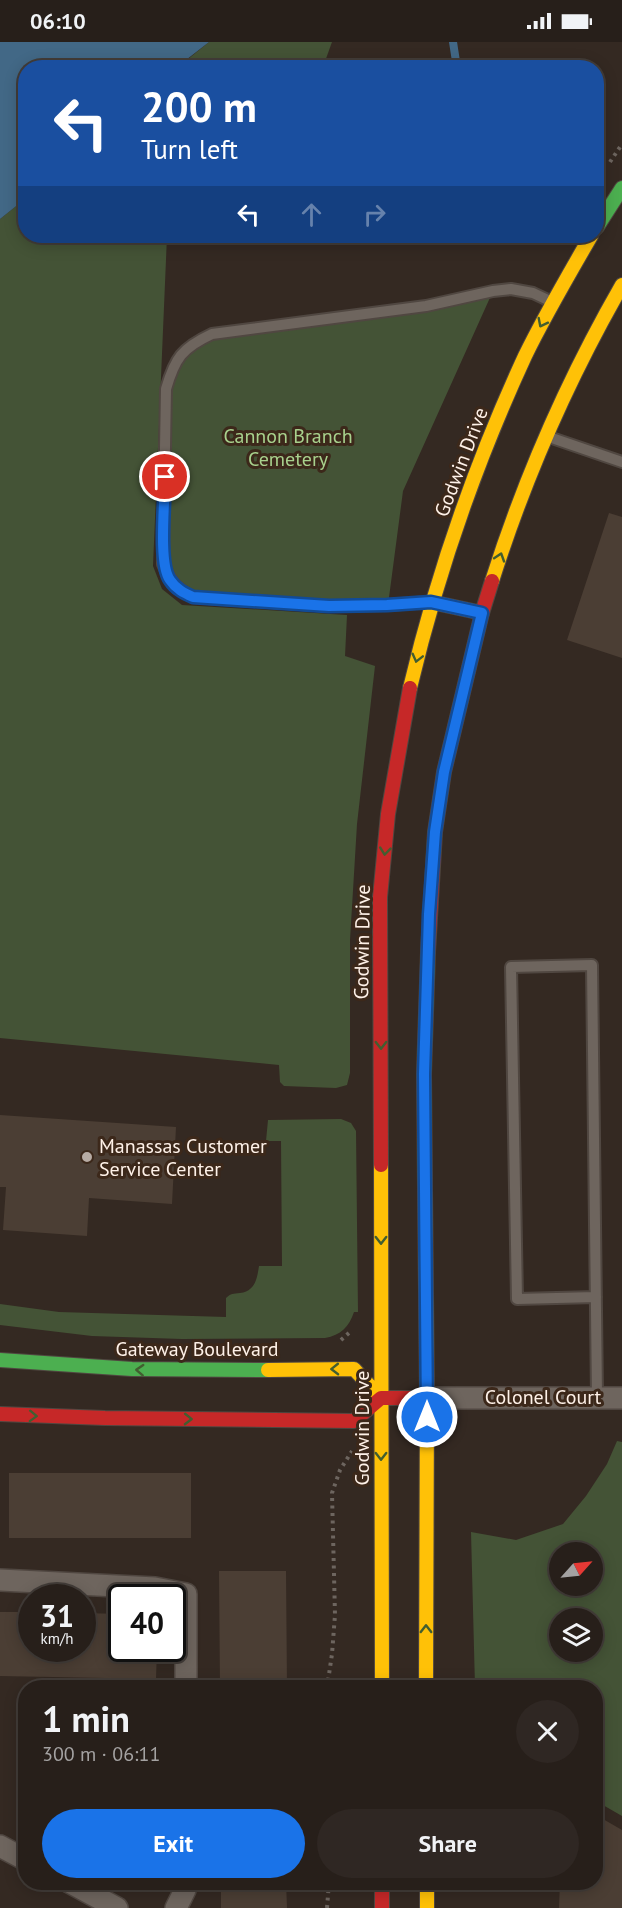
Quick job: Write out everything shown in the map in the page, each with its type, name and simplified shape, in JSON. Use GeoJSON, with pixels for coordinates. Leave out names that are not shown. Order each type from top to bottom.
{"type":"FeatureCollection","features":[{"type":"Feature","properties":{"kind":"street"},"geometry":{"type":"LineString","coordinates":[[604,216],[622,188]]}},
{"type":"Feature","properties":{"kind":"street","name":"Godwin Drive"},"geometry":{"type":"LineString","coordinates":[[382,1680],[380,897],[392,791],[410,687],[431,602],[485,447],[526,355],[587,243]]}},
{"type":"Feature","properties":{"kind":"street"},"geometry":{"type":"LineString","coordinates":[[426,1680],[427,1398],[424,1074],[429,902],[435,832],[444,772],[482,613],[513,516],[546,436],[596,330],[622,285]]}},
{"type":"Feature","properties":{"kind":"street"},"geometry":{"type":"LineString","coordinates":[[431,602],[482,613]]}},
{"type":"Feature","properties":{"kind":"street","name":"Gateway Boulevard"},"geometry":{"type":"LineString","coordinates":[[0,1359],[36,1364],[159,1371],[354,1369],[381,1398]]}},
{"type":"Feature","properties":{"kind":"street"},"geometry":{"type":"LineString","coordinates":[[0,1414],[105,1418],[354,1421],[381,1398],[427,1398]]}},
{"type":"Feature","properties":{"kind":"street","name":"Colonel Court"},"geometry":{"type":"LineString","coordinates":[[427,1398],[622,1398]]}},
{"type":"Feature","properties":{"kind":"street"},"geometry":{"type":"LineString","coordinates":[[0,1580],[155,1588],[186,1594],[186,1680]]}},
{"type":"Feature","properties":{"kind":"street"},"geometry":{"type":"LineString","coordinates":[[0,1846],[18,1856]]}},
{"type":"Feature","properties":{"kind":"street"},"geometry":{"type":"LineString","coordinates":[[84,1890],[117,1908]]}},
{"type":"Feature","properties":{"kind":"street"},"geometry":{"type":"LineString","coordinates":[[176,1908],[185,1890]]}},
{"type":"Feature","properties":{"kind":"street"},"geometry":{"type":"LineString","coordinates":[[382,1890],[382,1908]]}},
{"type":"Feature","properties":{"kind":"street"},"geometry":{"type":"LineString","coordinates":[[427,1890],[427,1908]]}},
{"type":"Feature","properties":{"kind":"lane"},"geometry":{"type":"LineString","coordinates":[[431,602],[329,606],[193,597],[181,591],[169,579],[163,564],[166,389],[172,370],[181,353],[192,343],[212,334],[426,306],[511,289],[533,293],[553,302]]}},
{"type":"Feature","properties":{"kind":"lane"},"geometry":{"type":"LineString","coordinates":[[546,436],[622,462]]}},
{"type":"Feature","properties":{"kind":"lane"},"geometry":{"type":"LineString","coordinates":[[596,1297],[517,1299],[511,967],[592,965],[596,1297],[597,1397]]}},
{"type":"Feature","properties":{"kind":"path"},"geometry":{"type":"LineString","coordinates":[[328,1680],[335,1615],[332,1493],[340,1470],[354,1449]]}},
{"type":"Feature","properties":{"kind":"path"},"geometry":{"type":"LineString","coordinates":[[327,1908],[328,1890]]}},
{"type":"Feature","properties":{"kind":"green space"},"geometry":{"type":"Polygon","coordinates":[[[209,42],[332,42],[326,60],[187,60],[209,42]]]}},
{"type":"Feature","properties":{"kind":"green space"},"geometry":{"type":"Polygon","coordinates":[[[18,205],[18,243],[167,243],[153,566],[162,589],[182,605],[347,615],[345,656],[375,666],[357,824],[350,940],[350,1073],[347,1085],[336,1088],[284,1086],[280,1082],[279,1065],[0,1038],[0,219],[18,205]]]}},
{"type":"Feature","properties":{"kind":"green space","name":"Cannon Branch Cemetery"},"geometry":{"type":"Polygon","coordinates":[[[493,291],[403,491],[388,605],[193,597],[163,564],[172,370],[212,334],[493,291]]]}},
{"type":"Feature","properties":{"kind":"green space"},"geometry":{"type":"Polygon","coordinates":[[[341,1119],[351,1123],[356,1131],[358,1312],[354,1312],[347,1326],[336,1335],[325,1338],[182,1339],[92,1336],[0,1325],[0,1304],[59,1312],[226,1317],[226,1298],[229,1295],[249,1290],[256,1280],[259,1266],[282,1266],[281,1141],[266,1141],[268,1120],[341,1119]]]}},
{"type":"Feature","properties":{"kind":"green space"},"geometry":{"type":"Polygon","coordinates":[[[617,1441],[622,1442],[622,1816],[603,1805],[603,1680],[475,1680],[471,1532],[516,1540],[563,1524],[586,1496],[607,1464],[617,1441]]]}},
{"type":"Feature","properties":{"kind":"water"},"geometry":{"type":"Polygon","coordinates":[[[0,42],[209,42],[186,60],[18,60],[18,205],[0,219],[0,42]]]}},
{"type":"Feature","properties":{"kind":"building"},"geometry":{"type":"Polygon","coordinates":[[[609,513],[622,517],[622,658],[567,640],[609,513]]]}},
{"type":"Feature","properties":{"kind":"building","name":"Manassas Customer Service Center"},"geometry":{"type":"Polygon","coordinates":[[[0,1115],[176,1127],[172,1204],[89,1198],[87,1236],[3,1230],[6,1187],[0,1187],[0,1115]]]}},
{"type":"Feature","properties":{"kind":"building"},"geometry":{"type":"Polygon","coordinates":[[[9,1473],[191,1473],[191,1538],[9,1538],[9,1473]]]}},
{"type":"Feature","properties":{"kind":"building"},"geometry":{"type":"Polygon","coordinates":[[[219,1571],[286,1571],[287,1680],[220,1680],[219,1571]]]}},
{"type":"Feature","properties":{"kind":"building"},"geometry":{"type":"Polygon","coordinates":[[[0,1612],[18,1612],[18,1662],[96,1662],[96,1613],[108,1614],[108,1662],[157,1662],[156,1679],[0,1676],[0,1612]]]}},
{"type":"Feature","properties":{"kind":"building"},"geometry":{"type":"Polygon","coordinates":[[[603,1819],[622,1830],[622,1908],[559,1908],[560,1890],[603,1890],[603,1819]]]}},
{"type":"Feature","properties":{"kind":"building"},"geometry":{"type":"Polygon","coordinates":[[[221,1890],[286,1890],[287,1908],[221,1908],[221,1890]]]}},
{"type":"Feature","properties":{"kind":"waterway"},"geometry":{"type":"LineString","coordinates":[[453,42],[456,60]]}},
{"type":"Feature","properties":{"kind":"traffic: fast"},"geometry":{"type":"LineString","coordinates":[[604,216],[622,188]]}},
{"type":"Feature","properties":{"kind":"traffic: fast"},"geometry":{"type":"LineString","coordinates":[[425,1189],[424,1074],[428,952]]}},
{"type":"Feature","properties":{"kind":"traffic: fast"},"geometry":{"type":"LineString","coordinates":[[0,1360],[132,1369],[268,1370]]}},
{"type":"Feature","properties":{"kind":"traffic: slow"},"geometry":{"type":"LineString","coordinates":[[410,688],[445,561],[490,437],[525,356],[587,243]]}},
{"type":"Feature","properties":{"kind":"traffic: slow"},"geometry":{"type":"LineString","coordinates":[[492,581],[533,466],[549,429],[602,320],[622,285]]}},
{"type":"Feature","properties":{"kind":"traffic: slow"},"geometry":{"type":"LineString","coordinates":[[431,602],[482,613]]}},
{"type":"Feature","properties":{"kind":"traffic: slow"},"geometry":{"type":"LineString","coordinates":[[381,1165],[382,1680]]}},
{"type":"Feature","properties":{"kind":"traffic: slow"},"geometry":{"type":"LineString","coordinates":[[425,1189],[426,1680]]}},
{"type":"Feature","properties":{"kind":"traffic: slow"},"geometry":{"type":"LineString","coordinates":[[268,1370],[354,1369],[381,1398]]}},
{"type":"Feature","properties":{"kind":"traffic: slow"},"geometry":{"type":"LineString","coordinates":[[427,1890],[427,1908]]}},
{"type":"Feature","properties":{"kind":"traffic: jam"},"geometry":{"type":"LineString","coordinates":[[428,952],[435,832],[444,772],[482,613],[492,581]]}},
{"type":"Feature","properties":{"kind":"traffic: jam"},"geometry":{"type":"LineString","coordinates":[[381,1165],[380,897],[388,814],[410,688]]}},
{"type":"Feature","properties":{"kind":"traffic: jam"},"geometry":{"type":"LineString","coordinates":[[0,1414],[105,1418],[354,1421],[381,1398],[427,1398]]}},
{"type":"Feature","properties":{"kind":"traffic: jam"},"geometry":{"type":"LineString","coordinates":[[382,1890],[382,1908]]}},
{"type":"Feature","properties":{"kind":"place","name":"Manassas Customer Service Center"},"geometry":{"type":"Point","coordinates":[87,1157]}},
{"type":"Feature","properties":{"kind":"route"},"geometry":{"type":"LineString","coordinates":[[165,477],[163,564],[169,579],[181,591],[193,597],[329,606],[431,602],[482,613],[444,772],[435,832],[429,914],[424,1074],[427,1417]]}}]}
